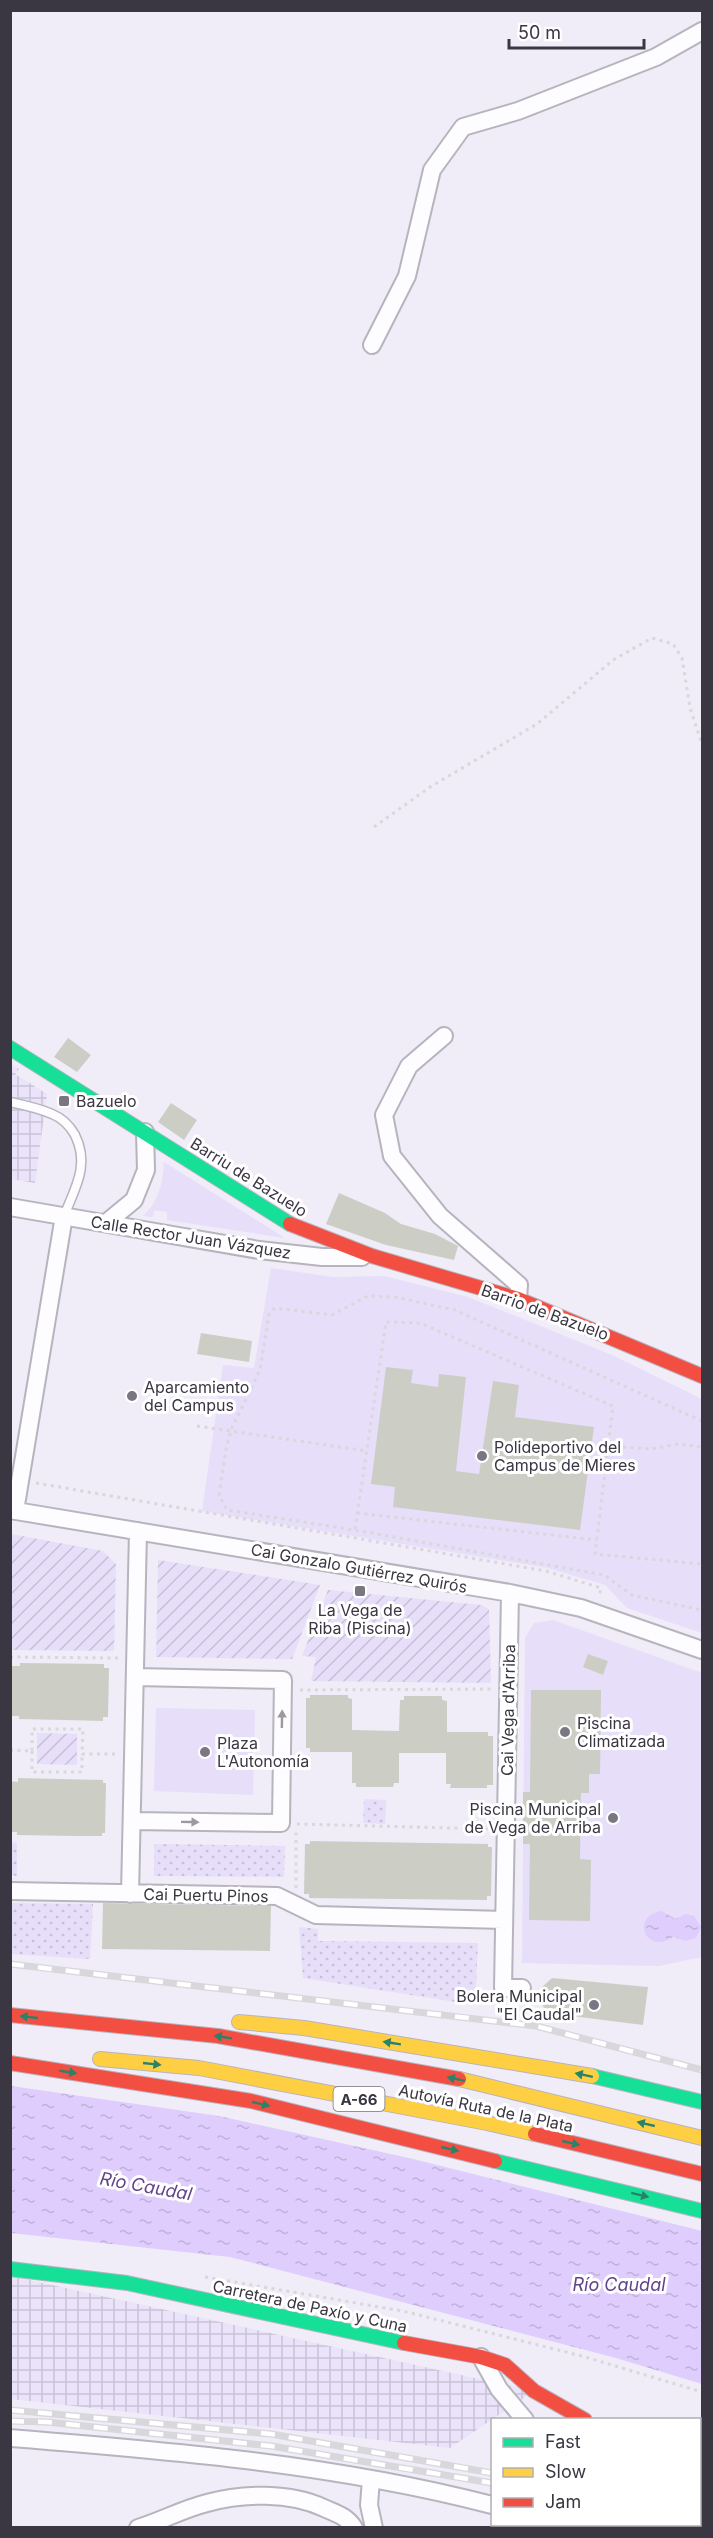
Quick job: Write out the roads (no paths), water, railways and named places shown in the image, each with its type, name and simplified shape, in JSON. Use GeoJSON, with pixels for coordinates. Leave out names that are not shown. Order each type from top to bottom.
{"type":"FeatureCollection","features":[{"type":"Feature","properties":{"kind":"main road"},"geometry":{"type":"LineString","coordinates":[[10,1048],[145,1132]]}},
{"type":"Feature","properties":{"kind":"main road","name":"Barriu de Bazuelo"},"geometry":{"type":"LineString","coordinates":[[145,1132],[298,1229],[372,1256]]}},
{"type":"Feature","properties":{"kind":"main road","name":"Barrio de Bazuelo"},"geometry":{"type":"LineString","coordinates":[[372,1256],[518,1299],[680,1367]]}},
{"type":"Feature","properties":{"kind":"main road"},"geometry":{"type":"LineString","coordinates":[[680,1367],[702,1376]]}},
{"type":"Feature","properties":{"kind":"main road"},"geometry":{"type":"LineString","coordinates":[[680,1367],[702,1381]]}},
{"type":"Feature","properties":{"kind":"main road"},"geometry":{"type":"LineString","coordinates":[[10,2004],[34,2004]]}},
{"type":"Feature","properties":{"kind":"main road","name":"Autovía Ruta de la Plata"},"geometry":{"type":"LineString","coordinates":[[10,2015],[229,2038],[457,2079],[702,2138]]}},
{"type":"Feature","properties":{"kind":"main road"},"geometry":{"type":"LineString","coordinates":[[222,2020],[304,2028],[578,2073],[702,2102]]}},
{"type":"Feature","properties":{"kind":"main road"},"geometry":{"type":"LineString","coordinates":[[10,2051],[33,2052]]}},
{"type":"Feature","properties":{"kind":"main road","name":"Autovía Ruta de la Plata"},"geometry":{"type":"LineString","coordinates":[[81,2057],[199,2068],[487,2123],[702,2174]]}},
{"type":"Feature","properties":{"kind":"main road"},"geometry":{"type":"LineString","coordinates":[[10,2063],[251,2101],[702,2211]]}},
{"type":"Feature","properties":{"kind":"main road","name":"Carretera de Paxío y Cuna"},"geometry":{"type":"LineString","coordinates":[[10,2268],[126,2283],[358,2334],[481,2357],[505,2366],[534,2391],[581,2418]]}},
{"type":"Feature","properties":{"kind":"street"},"geometry":{"type":"LineString","coordinates":[[372,345],[407,276],[432,170],[463,126],[518,111],[656,57],[702,31]]}},
{"type":"Feature","properties":{"kind":"street"},"geometry":{"type":"LineString","coordinates":[[444,1036],[409,1066],[384,1115],[392,1156],[440,1216],[519,1286],[518,1299]]}},
{"type":"Feature","properties":{"kind":"street"},"geometry":{"type":"LineString","coordinates":[[106,1223],[134,1200],[146,1170],[145,1132]]}},
{"type":"Feature","properties":{"kind":"street","name":"Calle Rector Juan Vázquez"},"geometry":{"type":"LineString","coordinates":[[10,1207],[259,1250],[321,1257],[372,1256]]}},
{"type":"Feature","properties":{"kind":"street"},"geometry":{"type":"LineString","coordinates":[[13,1510],[64,1216]]}},
{"type":"Feature","properties":{"kind":"street","name":"Cai Gonzalo Gutiérrez Quirós"},"geometry":{"type":"LineString","coordinates":[[13,1510],[510,1593],[594,1613],[702,1650]]}},
{"type":"Feature","properties":{"kind":"street"},"geometry":{"type":"LineString","coordinates":[[130,1894],[138,1531]]}},
{"type":"Feature","properties":{"kind":"street","name":"Cai Vega d'Arriba"},"geometry":{"type":"LineString","coordinates":[[510,1593],[503,1988],[522,1988]]}},
{"type":"Feature","properties":{"kind":"street"},"geometry":{"type":"LineString","coordinates":[[132,1821],[289,1824],[283,1680],[135,1677]]}},
{"type":"Feature","properties":{"kind":"street","name":"Cai Puertu Pinos"},"geometry":{"type":"LineString","coordinates":[[10,1891],[277,1896],[316,1916],[504,1920]]}},
{"type":"Feature","properties":{"kind":"street"},"geometry":{"type":"LineString","coordinates":[[481,2357],[499,2389],[523,2418]]}},
{"type":"Feature","properties":{"kind":"street"},"geometry":{"type":"LineString","coordinates":[[10,2438],[197,2454],[426,2488],[491,2505]]}},
{"type":"Feature","properties":{"kind":"street"},"geometry":{"type":"LineString","coordinates":[[371,2479],[369,2505],[374,2528]]}},
{"type":"Feature","properties":{"kind":"street"},"geometry":{"type":"LineString","coordinates":[[138,2528],[206,2503],[234,2498],[288,2496],[312,2502],[342,2516],[350,2521],[354,2528]]}},
{"type":"Feature","properties":{"kind":"lane"},"geometry":{"type":"LineString","coordinates":[[10,1102],[54,1114],[70,1126],[80,1145],[83,1160],[79,1179],[64,1216]]}},
{"type":"Feature","properties":{"kind":"water"},"geometry":{"type":"Polygon","coordinates":[[[662,1911],[675,1919],[686,1914],[694,1916],[701,1927],[696,1938],[686,1941],[673,1937],[663,1942],[655,1942],[649,1938],[645,1933],[646,1919],[662,1911]]]}},
{"type":"Feature","properties":{"kind":"water","name":"Río Caudal"},"geometry":{"type":"Polygon","coordinates":[[[11,2086],[219,2116],[413,2159],[702,2231],[702,2384],[616,2358],[230,2257],[11,2233],[11,2086]]]}},
{"type":"Feature","properties":{"kind":"railway"},"geometry":{"type":"LineString","coordinates":[[10,1964],[536,2026],[702,2070]]}},
{"type":"Feature","properties":{"kind":"railway"},"geometry":{"type":"LineString","coordinates":[[10,2410],[271,2434],[491,2473]]}},
{"type":"Feature","properties":{"kind":"railway"},"geometry":{"type":"LineString","coordinates":[[10,2421],[47,2422],[271,2446],[491,2483]]}},
{"type":"Feature","properties":{"kind":"place","name":"Bazuelo"},"geometry":{"type":"Point","coordinates":[64,1101]}},
{"type":"Feature","properties":{"kind":"place","name":"Aparcamiento del Campus"},"geometry":{"type":"Point","coordinates":[132,1396]}},
{"type":"Feature","properties":{"kind":"place","name":"Polideportivo del Campus de Mieres"},"geometry":{"type":"Point","coordinates":[482,1456]}},
{"type":"Feature","properties":{"kind":"place","name":"La Vega de Riba (Piscina)"},"geometry":{"type":"Point","coordinates":[360,1591]}},
{"type":"Feature","properties":{"kind":"place","name":"Piscina Climatizada"},"geometry":{"type":"Point","coordinates":[565,1732]}},
{"type":"Feature","properties":{"kind":"place","name":"Plaza L'Autonomía"},"geometry":{"type":"Point","coordinates":[205,1752]}},
{"type":"Feature","properties":{"kind":"place","name":"Piscina Municipal de Vega de Arriba"},"geometry":{"type":"Point","coordinates":[613,1818]}},
{"type":"Feature","properties":{"kind":"place","name":"Bolera Municipal \"El Caudal\""},"geometry":{"type":"Point","coordinates":[594,2005]}}]}
